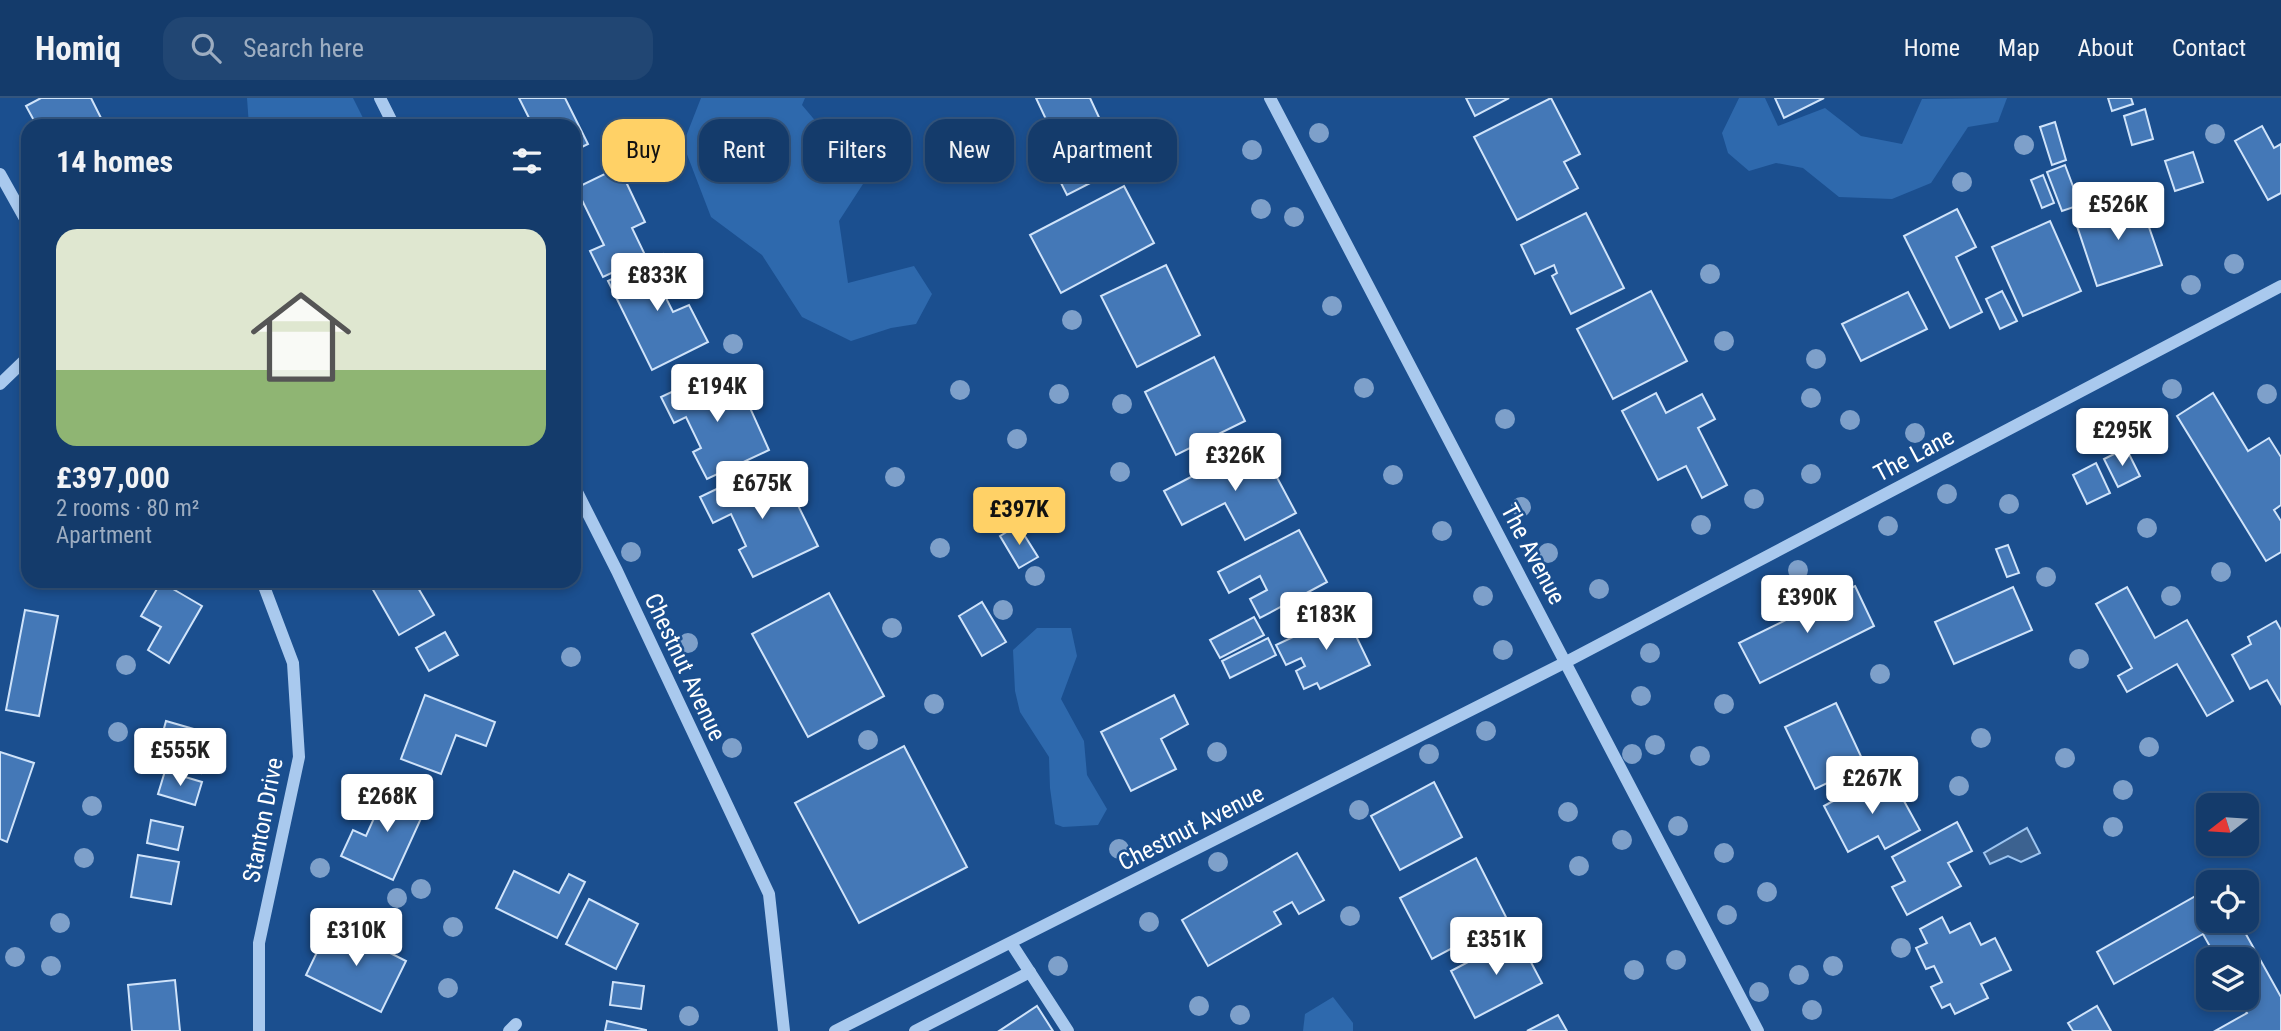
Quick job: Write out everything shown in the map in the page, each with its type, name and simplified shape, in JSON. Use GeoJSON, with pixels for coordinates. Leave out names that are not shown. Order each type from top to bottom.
{"type":"FeatureCollection","features":[{"type":"Feature","properties":{"kind":"street"},"geometry":{"type":"LineString","coordinates":[[380,98],[390,119]]}},
{"type":"Feature","properties":{"kind":"street","name":"The Avenue"},"geometry":{"type":"LineString","coordinates":[[1270,98],[1758,1031]]}},
{"type":"Feature","properties":{"kind":"street"},"geometry":{"type":"LineString","coordinates":[[0,174],[21,212]]}},
{"type":"Feature","properties":{"kind":"street","name":"The Lane"},"geometry":{"type":"LineString","coordinates":[[1566,662],[2281,286]]}},
{"type":"Feature","properties":{"kind":"street"},"geometry":{"type":"LineString","coordinates":[[0,384],[21,364]]}},
{"type":"Feature","properties":{"kind":"street","name":"Chestnut Avenue"},"geometry":{"type":"LineString","coordinates":[[581,500],[769,894],[784,1031]]}},
{"type":"Feature","properties":{"kind":"street","name":"Stanton Drive"},"geometry":{"type":"LineString","coordinates":[[259,1031],[259,943],[299,757],[293,663],[265,588]]}},
{"type":"Feature","properties":{"kind":"street","name":"Chestnut Avenue"},"geometry":{"type":"LineString","coordinates":[[835,1031],[1566,662]]}},
{"type":"Feature","properties":{"kind":"street"},"geometry":{"type":"LineString","coordinates":[[1011,943],[1068,1031]]}},
{"type":"Feature","properties":{"kind":"street"},"geometry":{"type":"LineString","coordinates":[[915,1031],[1030,972]]}},
{"type":"Feature","properties":{"kind":"shaded area"},"geometry":{"type":"Polygon","coordinates":[[[247,98],[353,98],[364,119],[248,119],[247,98]]]}},
{"type":"Feature","properties":{"kind":"shaded area"},"geometry":{"type":"Polygon","coordinates":[[[701,98],[805,98],[802,105],[814,119],[803,119],[803,182],[863,182],[839,221],[848,283],[914,266],[932,294],[916,324],[891,328],[851,341],[802,317],[762,255],[711,217],[685,149],[685,139],[701,98]]]}},
{"type":"Feature","properties":{"kind":"shaded area"},"geometry":{"type":"Polygon","coordinates":[[[1739,98],[1765,98],[1778,126],[1825,108],[1861,136],[1902,144],[1922,99],[2007,98],[1998,122],[1968,127],[1931,183],[1892,199],[1839,197],[1803,168],[1776,163],[1749,171],[1728,153],[1722,133],[1739,98]]]}},
{"type":"Feature","properties":{"kind":"shaded area"},"geometry":{"type":"Polygon","coordinates":[[[1037,628],[1071,628],[1077,656],[1061,699],[1084,741],[1087,775],[1107,809],[1098,825],[1063,827],[1055,824],[1049,757],[1020,712],[1015,691],[1013,650],[1037,628]]]}},
{"type":"Feature","properties":{"kind":"shaded area"},"geometry":{"type":"Polygon","coordinates":[[[2027,828],[2040,853],[2021,862],[2008,856],[1990,864],[1984,853],[2027,828]]]}},
{"type":"Feature","properties":{"kind":"shaded area"},"geometry":{"type":"Polygon","coordinates":[[[1333,997],[1353,1023],[1353,1031],[1303,1031],[1305,1014],[1333,997]]]}},
{"type":"Feature","properties":{"kind":"building"},"geometry":{"type":"Polygon","coordinates":[[[41,98],[91,98],[102,119],[33,119],[26,106],[41,98]]]}},
{"type":"Feature","properties":{"kind":"building"},"geometry":{"type":"Polygon","coordinates":[[[519,98],[565,98],[576,119],[530,119],[519,98]]]}},
{"type":"Feature","properties":{"kind":"building"},"geometry":{"type":"Polygon","coordinates":[[[1036,98],[1090,98],[1100,119],[1046,119],[1036,98]]]}},
{"type":"Feature","properties":{"kind":"building"},"geometry":{"type":"Polygon","coordinates":[[[1466,98],[1509,98],[1475,116],[1466,98]]]}},
{"type":"Feature","properties":{"kind":"building"},"geometry":{"type":"Polygon","coordinates":[[[1551,98],[1580,154],[1564,162],[1578,188],[1517,220],[1474,137],[1551,98]]]}},
{"type":"Feature","properties":{"kind":"building"},"geometry":{"type":"Polygon","coordinates":[[[1775,98],[1824,98],[1784,118],[1775,98]]]}},
{"type":"Feature","properties":{"kind":"building"},"geometry":{"type":"Polygon","coordinates":[[[2108,98],[2131,98],[2133,104],[2112,111],[2108,98]]]}},
{"type":"Feature","properties":{"kind":"building"},"geometry":{"type":"Polygon","coordinates":[[[2145,109],[2153,139],[2132,145],[2124,116],[2145,109]]]}},
{"type":"Feature","properties":{"kind":"building"},"geometry":{"type":"Polygon","coordinates":[[[2055,122],[2066,160],[2052,165],[2040,127],[2055,122]]]}},
{"type":"Feature","properties":{"kind":"building"},"geometry":{"type":"Polygon","coordinates":[[[2262,126],[2274,148],[2281,144],[2281,193],[2268,200],[2235,141],[2262,126]]]}},
{"type":"Feature","properties":{"kind":"building"},"geometry":{"type":"Polygon","coordinates":[[[581,130],[588,144],[581,148],[581,130]]]}},
{"type":"Feature","properties":{"kind":"building"},"geometry":{"type":"Polygon","coordinates":[[[2193,152],[2203,182],[2175,191],[2165,161],[2193,152]]]}},
{"type":"Feature","properties":{"kind":"building"},"geometry":{"type":"Polygon","coordinates":[[[2065,165],[2080,205],[2062,211],[2047,172],[2065,165]]]}},
{"type":"Feature","properties":{"kind":"building"},"geometry":{"type":"Polygon","coordinates":[[[602,175],[602,182],[626,182],[645,222],[632,228],[646,257],[603,277],[590,251],[604,245],[581,198],[581,186],[602,175]]]}},
{"type":"Feature","properties":{"kind":"building"},"geometry":{"type":"Polygon","coordinates":[[[2043,175],[2054,203],[2042,208],[2031,180],[2043,175]]]}},
{"type":"Feature","properties":{"kind":"building"},"geometry":{"type":"Polygon","coordinates":[[[1060,182],[1092,182],[1067,195],[1060,182]]]}},
{"type":"Feature","properties":{"kind":"building"},"geometry":{"type":"Polygon","coordinates":[[[1124,186],[1154,243],[1061,293],[1030,235],[1124,186]]]}},
{"type":"Feature","properties":{"kind":"building"},"geometry":{"type":"Polygon","coordinates":[[[2139,198],[2162,265],[2097,286],[2075,220],[2139,198]]]}},
{"type":"Feature","properties":{"kind":"building"},"geometry":{"type":"Polygon","coordinates":[[[1957,209],[1976,247],[1956,257],[1982,312],[1950,328],[1904,236],[1957,209]]]}},
{"type":"Feature","properties":{"kind":"building"},"geometry":{"type":"Polygon","coordinates":[[[1586,213],[1624,288],[1571,314],[1552,276],[1557,273],[1554,265],[1535,274],[1521,245],[1586,213]]]}},
{"type":"Feature","properties":{"kind":"building"},"geometry":{"type":"Polygon","coordinates":[[[2050,221],[2081,291],[2023,316],[1992,247],[2050,221]]]}},
{"type":"Feature","properties":{"kind":"building"},"geometry":{"type":"Polygon","coordinates":[[[663,254],[680,289],[665,296],[673,312],[689,305],[708,342],[652,370],[608,281],[663,254]]]}},
{"type":"Feature","properties":{"kind":"building"},"geometry":{"type":"Polygon","coordinates":[[[1166,265],[1200,335],[1137,367],[1101,296],[1166,265]]]}},
{"type":"Feature","properties":{"kind":"building"},"geometry":{"type":"Polygon","coordinates":[[[1651,291],[1687,361],[1613,399],[1577,329],[1651,291]]]}},
{"type":"Feature","properties":{"kind":"building"},"geometry":{"type":"Polygon","coordinates":[[[2002,291],[2017,321],[2000,329],[1986,299],[2002,291]]]}},
{"type":"Feature","properties":{"kind":"building"},"geometry":{"type":"Polygon","coordinates":[[[1908,292],[1927,329],[1861,361],[1842,324],[1908,292]]]}},
{"type":"Feature","properties":{"kind":"building"},"geometry":{"type":"Polygon","coordinates":[[[1214,357],[1245,421],[1176,455],[1145,392],[1214,357]]]}},
{"type":"Feature","properties":{"kind":"building"},"geometry":{"type":"Polygon","coordinates":[[[714,372],[726,398],[742,390],[769,450],[707,479],[693,452],[701,448],[686,417],[674,423],[661,397],[714,372]]]}},
{"type":"Feature","properties":{"kind":"building"},"geometry":{"type":"Polygon","coordinates":[[[1656,393],[1666,413],[1702,394],[1715,419],[1698,428],[1727,485],[1702,498],[1686,466],[1658,480],[1622,411],[1656,393]]]}},
{"type":"Feature","properties":{"kind":"building"},"geometry":{"type":"Polygon","coordinates":[[[2213,393],[2248,451],[2269,438],[2281,457],[2281,505],[2274,510],[2281,521],[2281,552],[2266,561],[2177,416],[2213,393]]]}},
{"type":"Feature","properties":{"kind":"building"},"geometry":{"type":"Polygon","coordinates":[[[1258,442],[1296,513],[1245,540],[1225,503],[1182,525],[1164,491],[1258,442]]]}},
{"type":"Feature","properties":{"kind":"building"},"geometry":{"type":"Polygon","coordinates":[[[2126,448],[2140,476],[2118,487],[2104,459],[2126,448]]]}},
{"type":"Feature","properties":{"kind":"building"},"geometry":{"type":"Polygon","coordinates":[[[2096,463],[2110,493],[2087,504],[2073,475],[2096,463]]]}},
{"type":"Feature","properties":{"kind":"building"},"geometry":{"type":"Polygon","coordinates":[[[760,468],[772,492],[788,485],[818,546],[753,577],[739,550],[746,546],[731,514],[713,523],[700,497],[760,468]]]}},
{"type":"Feature","properties":{"kind":"building"},"geometry":{"type":"Polygon","coordinates":[[[1018,525],[1038,557],[1019,568],[1000,536],[1018,525]]]}},
{"type":"Feature","properties":{"kind":"building"},"geometry":{"type":"Polygon","coordinates":[[[1299,530],[1327,582],[1260,618],[1250,599],[1267,590],[1260,576],[1229,593],[1218,572],[1299,530]]]}},
{"type":"Feature","properties":{"kind":"building"},"geometry":{"type":"Polygon","coordinates":[[[2008,545],[2019,573],[2007,577],[1996,549],[2008,545]]]}},
{"type":"Feature","properties":{"kind":"building"},"geometry":{"type":"Polygon","coordinates":[[[1855,586],[1874,626],[1760,683],[1739,643],[1855,586]]]}},
{"type":"Feature","properties":{"kind":"building"},"geometry":{"type":"Polygon","coordinates":[[[2013,587],[2032,630],[1954,664],[1935,622],[2013,587]]]}},
{"type":"Feature","properties":{"kind":"building"},"geometry":{"type":"Polygon","coordinates":[[[2127,587],[2155,638],[2187,620],[2233,701],[2207,716],[2177,664],[2127,692],[2118,676],[2132,668],[2096,604],[2127,587]]]}},
{"type":"Feature","properties":{"kind":"building"},"geometry":{"type":"Polygon","coordinates":[[[157,588],[171,588],[202,606],[169,663],[148,650],[161,627],[141,616],[157,588]]]}},
{"type":"Feature","properties":{"kind":"building"},"geometry":{"type":"Polygon","coordinates":[[[372,588],[418,588],[434,615],[399,635],[372,588]]]}},
{"type":"Feature","properties":{"kind":"building"},"geometry":{"type":"Polygon","coordinates":[[[829,593],[884,696],[808,737],[752,634],[829,593]]]}},
{"type":"Feature","properties":{"kind":"building"},"geometry":{"type":"Polygon","coordinates":[[[982,602],[1006,642],[982,656],[959,616],[982,602]]]}},
{"type":"Feature","properties":{"kind":"building"},"geometry":{"type":"Polygon","coordinates":[[[25,610],[58,616],[39,716],[6,710],[25,610]]]}},
{"type":"Feature","properties":{"kind":"building"},"geometry":{"type":"Polygon","coordinates":[[[1350,610],[1360,631],[1355,634],[1370,665],[1320,689],[1317,683],[1304,689],[1296,671],[1305,666],[1301,658],[1286,665],[1276,645],[1350,610]]]}},
{"type":"Feature","properties":{"kind":"building"},"geometry":{"type":"Polygon","coordinates":[[[1254,617],[1264,635],[1220,658],[1210,640],[1254,617]]]}},
{"type":"Feature","properties":{"kind":"building"},"geometry":{"type":"Polygon","coordinates":[[[2276,621],[2281,630],[2281,704],[2267,680],[2250,689],[2232,655],[2251,644],[2248,637],[2276,621]]]}},
{"type":"Feature","properties":{"kind":"building"},"geometry":{"type":"Polygon","coordinates":[[[445,632],[458,655],[429,671],[416,648],[445,632]]]}},
{"type":"Feature","properties":{"kind":"building"},"geometry":{"type":"Polygon","coordinates":[[[1268,638],[1276,655],[1230,678],[1222,661],[1268,638]]]}},
{"type":"Feature","properties":{"kind":"building"},"geometry":{"type":"Polygon","coordinates":[[[425,695],[495,722],[486,746],[456,735],[441,774],[401,759],[425,695]]]}},
{"type":"Feature","properties":{"kind":"building"},"geometry":{"type":"Polygon","coordinates":[[[1174,695],[1188,724],[1161,739],[1176,769],[1131,791],[1101,732],[1174,695]]]}},
{"type":"Feature","properties":{"kind":"building"},"geometry":{"type":"Polygon","coordinates":[[[1836,703],[1865,765],[1815,789],[1785,727],[1836,703]]]}},
{"type":"Feature","properties":{"kind":"building"},"geometry":{"type":"Polygon","coordinates":[[[166,721],[211,734],[201,773],[155,761],[166,721]]]}},
{"type":"Feature","properties":{"kind":"building"},"geometry":{"type":"Polygon","coordinates":[[[904,746],[967,867],[859,923],[795,803],[904,746]]]}},
{"type":"Feature","properties":{"kind":"building"},"geometry":{"type":"Polygon","coordinates":[[[0,752],[34,763],[7,842],[0,839],[0,752]]]}},
{"type":"Feature","properties":{"kind":"building"},"geometry":{"type":"Polygon","coordinates":[[[165,771],[202,782],[195,805],[158,794],[165,771]]]}},
{"type":"Feature","properties":{"kind":"building"},"geometry":{"type":"Polygon","coordinates":[[[1871,780],[1876,791],[1893,781],[1920,830],[1885,849],[1878,836],[1848,852],[1824,806],[1871,780]]]}},
{"type":"Feature","properties":{"kind":"building"},"geometry":{"type":"Polygon","coordinates":[[[1434,782],[1462,837],[1400,870],[1371,816],[1434,782]]]}},
{"type":"Feature","properties":{"kind":"building"},"geometry":{"type":"Polygon","coordinates":[[[389,785],[428,803],[393,880],[341,856],[353,830],[366,836],[389,785]]]}},
{"type":"Feature","properties":{"kind":"building"},"geometry":{"type":"Polygon","coordinates":[[[151,820],[183,827],[178,850],[147,843],[151,820]]]}},
{"type":"Feature","properties":{"kind":"building"},"geometry":{"type":"Polygon","coordinates":[[[1957,822],[1972,851],[1948,863],[1961,886],[1907,915],[1892,887],[1905,881],[1892,857],[1957,822]]]}},
{"type":"Feature","properties":{"kind":"building"},"geometry":{"type":"Polygon","coordinates":[[[1297,853],[1324,900],[1299,914],[1292,902],[1274,912],[1281,924],[1208,966],[1182,920],[1297,853]]]}},
{"type":"Feature","properties":{"kind":"building"},"geometry":{"type":"Polygon","coordinates":[[[138,855],[179,862],[171,904],[131,897],[138,855]]]}},
{"type":"Feature","properties":{"kind":"building"},"geometry":{"type":"Polygon","coordinates":[[[1476,858],[1507,919],[1432,959],[1400,898],[1476,858]]]}},
{"type":"Feature","properties":{"kind":"building"},"geometry":{"type":"Polygon","coordinates":[[[514,871],[559,893],[569,874],[585,882],[557,938],[496,908],[514,871]]]}},
{"type":"Feature","properties":{"kind":"building"},"geometry":{"type":"Polygon","coordinates":[[[2196,896],[2196,933],[2245,933],[2253,947],[2210,947],[2203,934],[2114,984],[2097,952],[2196,896]]]}},
{"type":"Feature","properties":{"kind":"building"},"geometry":{"type":"Polygon","coordinates":[[[589,899],[638,924],[616,969],[566,944],[589,899]]]}},
{"type":"Feature","properties":{"kind":"building"},"geometry":{"type":"Polygon","coordinates":[[[1942,917],[1950,933],[1970,923],[1981,945],[1995,938],[2011,970],[1981,984],[1988,998],[1955,1014],[1950,1004],[1942,1008],[1931,987],[1942,982],[1934,966],[1926,969],[1916,948],[1927,943],[1920,929],[1942,917]]]}},
{"type":"Feature","properties":{"kind":"building"},"geometry":{"type":"Polygon","coordinates":[[[331,923],[406,961],[381,1012],[306,975],[331,923]]]}},
{"type":"Feature","properties":{"kind":"building"},"geometry":{"type":"Polygon","coordinates":[[[1517,936],[1542,983],[1475,1018],[1451,971],[1517,936]]]}},
{"type":"Feature","properties":{"kind":"building"},"geometry":{"type":"Polygon","coordinates":[[[2259,958],[2281,997],[2281,1031],[2215,1031],[2247,1013],[2245,1010],[2259,1010],[2259,958]]]}},
{"type":"Feature","properties":{"kind":"building"},"geometry":{"type":"Polygon","coordinates":[[[175,980],[180,1031],[132,1031],[128,985],[175,980]]]}},
{"type":"Feature","properties":{"kind":"building"},"geometry":{"type":"Polygon","coordinates":[[[613,982],[644,986],[641,1009],[610,1005],[613,982]]]}},
{"type":"Feature","properties":{"kind":"building"},"geometry":{"type":"Polygon","coordinates":[[[1037,1006],[1053,1031],[999,1031],[1037,1006]]]}},
{"type":"Feature","properties":{"kind":"building"},"geometry":{"type":"Polygon","coordinates":[[[2097,1006],[2111,1031],[2073,1031],[2068,1023],[2097,1006]]]}},
{"type":"Feature","properties":{"kind":"building"},"geometry":{"type":"Polygon","coordinates":[[[1558,1015],[1567,1031],[1527,1031],[1558,1015]]]}},
{"type":"Feature","properties":{"kind":"building"},"geometry":{"type":"Polygon","coordinates":[[[607,1021],[646,1030],[646,1031],[605,1031],[607,1021]]]}}]}
